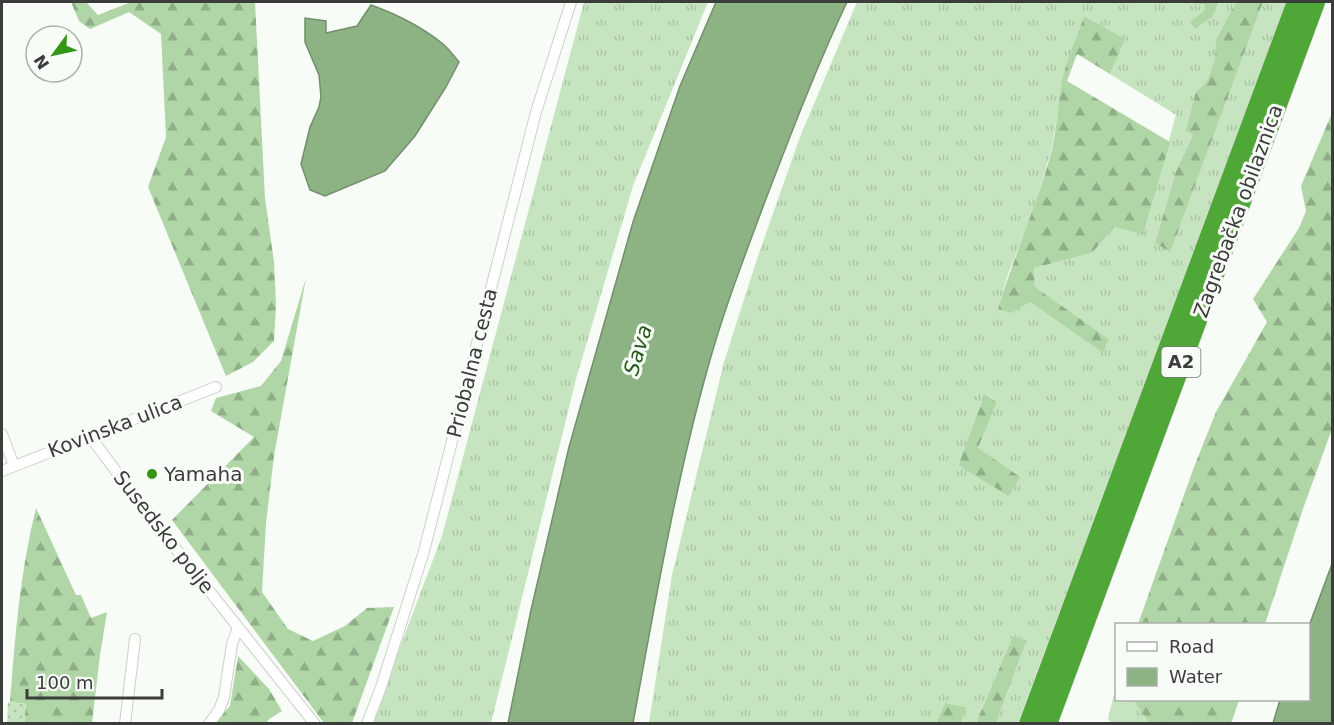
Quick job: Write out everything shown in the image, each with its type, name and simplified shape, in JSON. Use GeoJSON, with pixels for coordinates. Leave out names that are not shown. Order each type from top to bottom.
{"type":"FeatureCollection","features":[{"type":"Feature","properties":{"kind":"highway","name":"Zagrebačka obilaznica"},"geometry":{"type":"LineString","coordinates":[[1029,723],[1297,2]]}},
{"type":"Feature","properties":{"kind":"highway","name":"Zagrebačka obilaznica"},"geometry":{"type":"LineString","coordinates":[[1047,723],[1316,2]]}},
{"type":"Feature","properties":{"kind":"street","name":"Priobalna cesta"},"geometry":{"type":"LineString","coordinates":[[367,723],[381,687],[424,551],[537,112],[571,2]]}},
{"type":"Feature","properties":{"kind":"street","name":"Kovinska ulica"},"geometry":{"type":"LineString","coordinates":[[2,471],[216,387]]}},
{"type":"Feature","properties":{"kind":"street"},"geometry":{"type":"LineString","coordinates":[[2,434],[14,466]]}},
{"type":"Feature","properties":{"kind":"street","name":"Susedsko polje"},"geometry":{"type":"LineString","coordinates":[[90,436],[137,500],[315,723]]}},
{"type":"Feature","properties":{"kind":"street"},"geometry":{"type":"LineString","coordinates":[[209,723],[219,710],[224,697],[232,644],[238,628]]}},
{"type":"Feature","properties":{"kind":"street"},"geometry":{"type":"LineString","coordinates":[[125,723],[135,639]]}},
{"type":"Feature","properties":{"kind":"green space"},"geometry":{"type":"Polygon","coordinates":[[[71,2],[86,2],[98,15],[131,2],[255,2],[265,198],[274,262],[276,305],[274,341],[253,362],[226,376],[148,187],[166,137],[161,34],[129,12],[90,29],[79,21],[71,2]]]}},
{"type":"Feature","properties":{"kind":"green space"},"geometry":{"type":"Polygon","coordinates":[[[584,2],[708,2],[633,186],[576,379],[491,723],[371,724],[442,536],[584,2]]]}},
{"type":"Feature","properties":{"kind":"green space"},"geometry":{"type":"Polygon","coordinates":[[[857,2],[1188,2],[1205,5],[1205,11],[1213,16],[1219,2],[1236,2],[1216,39],[1216,61],[1207,81],[1196,92],[1193,135],[1176,171],[1155,243],[1169,251],[1263,2],[1286,2],[1018,723],[996,723],[1027,640],[1013,636],[976,723],[961,723],[967,707],[945,703],[936,723],[649,723],[672,575],[724,362],[800,137],[857,2]],[[1084,16],[1063,79],[1052,147],[1034,210],[1008,274],[998,309],[1030,302],[1103,353],[1109,339],[1035,287],[1034,268],[1092,253],[1114,227],[1143,233],[1176,115],[1110,74],[1124,39],[1084,16]],[[986,394],[978,448],[997,402],[986,394]]]}},
{"type":"Feature","properties":{"kind":"green space"},"geometry":{"type":"Polygon","coordinates":[[[1188,2],[1219,2],[1213,16],[1195,29],[1190,22],[1204,11],[1205,5],[1188,2]]]}},
{"type":"Feature","properties":{"kind":"green space"},"geometry":{"type":"Polygon","coordinates":[[[1236,2],[1263,2],[1170,252],[1155,243],[1176,171],[1193,135],[1186,130],[1196,92],[1207,81],[1215,61],[1216,39],[1236,2]]]}},
{"type":"Feature","properties":{"kind":"green space"},"geometry":{"type":"Polygon","coordinates":[[[1084,16],[1125,39],[1110,74],[1077,54],[1067,81],[1170,142],[1143,234],[1114,227],[1092,253],[1034,268],[1035,287],[1109,339],[1103,353],[1030,302],[1011,313],[998,309],[1046,169],[1054,141],[1062,81],[1084,16]]]}},
{"type":"Feature","properties":{"kind":"green space"},"geometry":{"type":"Polygon","coordinates":[[[1332,113],[1332,429],[1265,623],[1138,623],[1216,412],[1267,322],[1253,299],[1299,228],[1306,211],[1301,186],[1332,113]]]}},
{"type":"Feature","properties":{"kind":"green space"},"geometry":{"type":"Polygon","coordinates":[[[306,278],[274,456],[266,523],[262,592],[288,629],[313,641],[345,626],[367,608],[394,607],[352,723],[324,723],[172,520],[254,437],[211,411],[216,398],[261,386],[281,361],[306,278]]]}},
{"type":"Feature","properties":{"kind":"green space"},"geometry":{"type":"Polygon","coordinates":[[[985,394],[997,402],[978,448],[1020,477],[1009,496],[959,464],[985,394]]]}},
{"type":"Feature","properties":{"kind":"green space"},"geometry":{"type":"Polygon","coordinates":[[[36,508],[76,595],[81,595],[91,618],[107,612],[92,723],[24,723],[26,704],[10,702],[22,580],[36,508]]]}},
{"type":"Feature","properties":{"kind":"green space"},"geometry":{"type":"Polygon","coordinates":[[[1013,636],[1027,640],[996,723],[976,723],[1013,636]]]}},
{"type":"Feature","properties":{"kind":"green space"},"geometry":{"type":"Polygon","coordinates":[[[238,656],[269,689],[282,711],[267,723],[213,724],[230,706],[238,656]]]}},
{"type":"Feature","properties":{"kind":"green space"},"geometry":{"type":"Polygon","coordinates":[[[1115,690],[1115,701],[1134,701],[1149,723],[1111,723],[1108,719],[1115,690]]]}},
{"type":"Feature","properties":{"kind":"green space"},"geometry":{"type":"Polygon","coordinates":[[[1134,701],[1239,701],[1231,724],[1149,723],[1134,701]]]}},
{"type":"Feature","properties":{"kind":"green space"},"geometry":{"type":"Polygon","coordinates":[[[8,702],[26,704],[24,723],[7,723],[8,702]]]}},
{"type":"Feature","properties":{"kind":"green space"},"geometry":{"type":"Polygon","coordinates":[[[945,703],[967,707],[961,723],[936,723],[945,703]]]}},
{"type":"Feature","properties":{"kind":"water","name":"Sava"},"geometry":{"type":"Polygon","coordinates":[[[716,2],[847,2],[784,153],[741,265],[714,346],[696,411],[676,500],[633,723],[508,723],[531,610],[569,447],[633,222],[680,86],[716,2]]]}},
{"type":"Feature","properties":{"kind":"water"},"geometry":{"type":"Polygon","coordinates":[[[371,5],[426,32],[445,46],[459,62],[415,136],[385,171],[325,196],[310,190],[301,164],[310,127],[321,97],[319,75],[305,42],[305,18],[326,21],[326,33],[357,26],[371,5]]]}},
{"type":"Feature","properties":{"kind":"water"},"geometry":{"type":"Polygon","coordinates":[[[1332,564],[1332,723],[1273,723],[1280,701],[1310,701],[1310,623],[1332,564]]]}},
{"type":"Feature","properties":{"kind":"place","name":"Yamaha"},"geometry":{"type":"Point","coordinates":[152,474]}}]}
